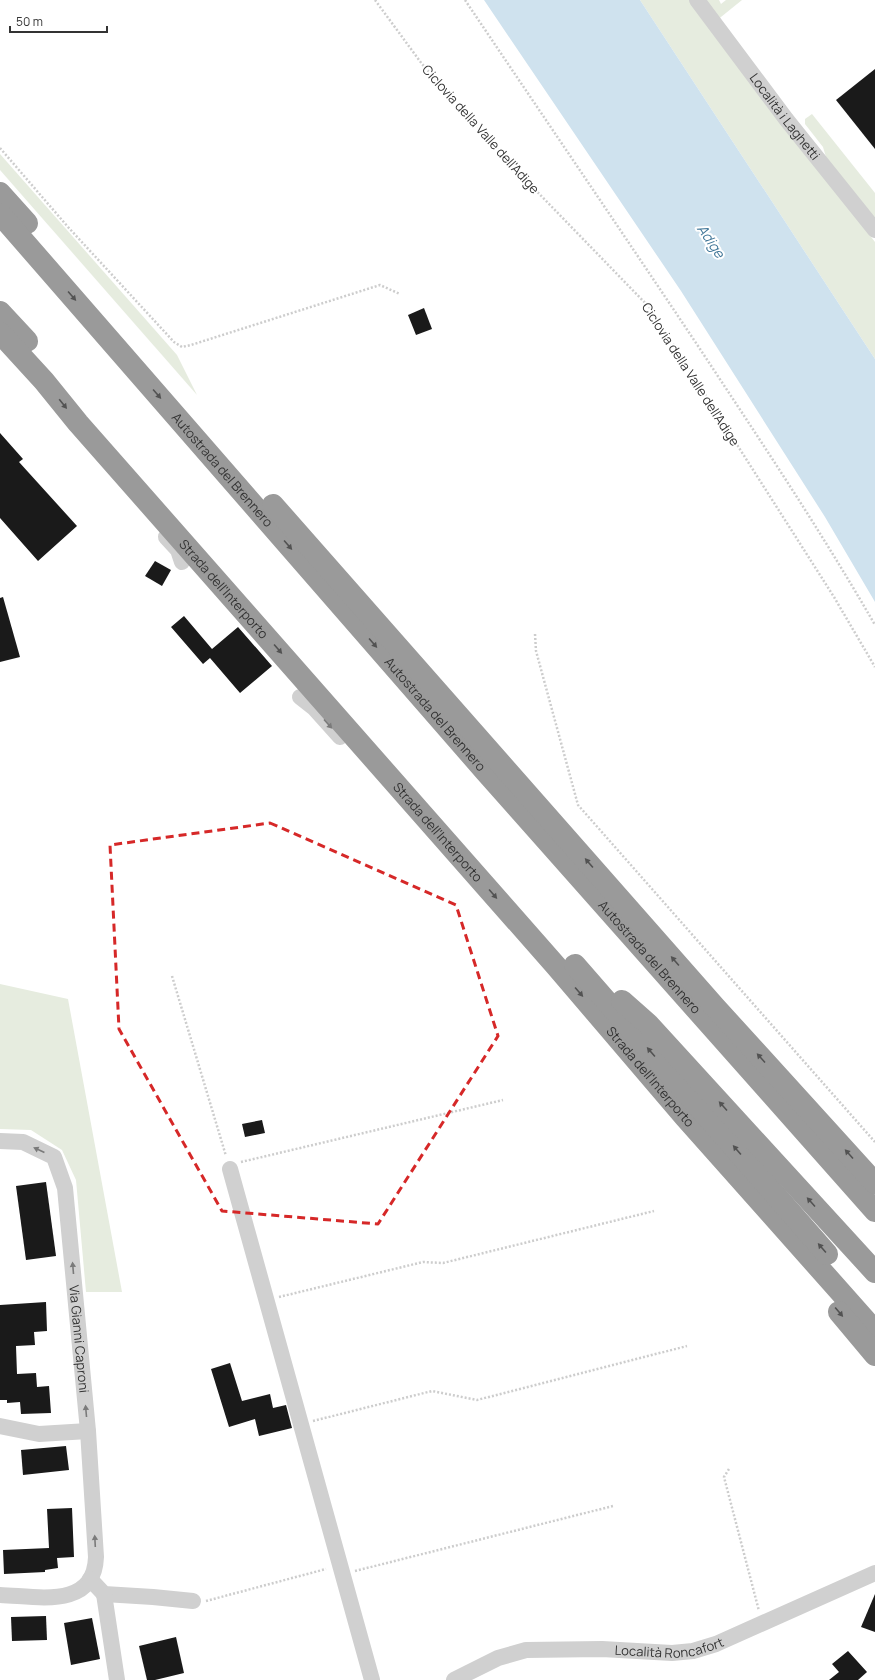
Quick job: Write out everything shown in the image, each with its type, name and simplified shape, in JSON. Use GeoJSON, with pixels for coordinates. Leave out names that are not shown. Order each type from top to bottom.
{"type":"FeatureCollection","features":[{"type":"Feature","properties":{"kind":"highway","name":"Autostrada del Brennero"},"geometry":{"type":"LineString","coordinates":[[0,192],[256,486],[710,1001],[875,1183]]}},
{"type":"Feature","properties":{"kind":"highway","name":"Autostrada del Brennero"},"geometry":{"type":"LineString","coordinates":[[0,214],[480,765],[875,1211]]}},
{"type":"Feature","properties":{"kind":"highway","name":"Strada dell'Interporto"},"geometry":{"type":"LineString","coordinates":[[0,312],[567,956],[875,1309]]}},
{"type":"Feature","properties":{"kind":"highway","name":"Strada dell'Interporto"},"geometry":{"type":"LineString","coordinates":[[0,333],[44,381],[78,423],[556,966],[685,1117],[875,1331]]}},
{"type":"Feature","properties":{"kind":"highway"},"geometry":{"type":"LineString","coordinates":[[567,956],[648,1024],[875,1272]]}},
{"type":"Feature","properties":{"kind":"highway"},"geometry":{"type":"LineString","coordinates":[[685,1117],[731,1182],[875,1355]]}},
{"type":"Feature","properties":{"kind":"street","name":"Località i Laghetti"},"geometry":{"type":"LineString","coordinates":[[697,0],[786,119],[875,230]]}},
{"type":"Feature","properties":{"kind":"street"},"geometry":{"type":"LineString","coordinates":[[78,423],[88,449],[178,550],[182,562]]}},
{"type":"Feature","properties":{"kind":"street"},"geometry":{"type":"LineString","coordinates":[[300,697],[314,708],[390,792],[420,811]]}},
{"type":"Feature","properties":{"kind":"street","name":"Via Gianni Caproni"},"geometry":{"type":"LineString","coordinates":[[0,1141],[23,1142],[54,1157],[65,1188],[88,1431],[96,1557],[90,1579]]}},
{"type":"Feature","properties":{"kind":"street"},"geometry":{"type":"LineString","coordinates":[[230,1169],[372,1680]]}},
{"type":"Feature","properties":{"kind":"street"},"geometry":{"type":"LineString","coordinates":[[0,1426],[39,1434],[88,1431]]}},
{"type":"Feature","properties":{"kind":"street","name":"Località Roncafort"},"geometry":{"type":"LineString","coordinates":[[454,1680],[498,1658],[526,1650],[602,1649],[672,1653],[693,1651],[716,1644],[875,1573]]}},
{"type":"Feature","properties":{"kind":"street"},"geometry":{"type":"LineString","coordinates":[[0,1595],[65,1597],[79,1591],[90,1579],[104,1594],[117,1680]]}},
{"type":"Feature","properties":{"kind":"street"},"geometry":{"type":"LineString","coordinates":[[104,1594],[193,1601]]}},
{"type":"Feature","properties":{"kind":"path","name":"Ciclovia della Valle dell'Adige"},"geometry":{"type":"LineString","coordinates":[[375,0],[422,64],[519,173],[650,308],[834,597],[875,667]]}},
{"type":"Feature","properties":{"kind":"path"},"geometry":{"type":"LineString","coordinates":[[465,0],[772,457],[846,575],[875,625]]}},
{"type":"Feature","properties":{"kind":"path"},"geometry":{"type":"LineString","coordinates":[[0,148],[68,227],[174,342],[182,347],[380,286],[400,294]]}},
{"type":"Feature","properties":{"kind":"path"},"geometry":{"type":"LineString","coordinates":[[535,634],[536,651],[578,805],[875,1142]]}},
{"type":"Feature","properties":{"kind":"path"},"geometry":{"type":"LineString","coordinates":[[172,976],[230,1169],[242,1162],[503,1100]]}},
{"type":"Feature","properties":{"kind":"path"},"geometry":{"type":"LineString","coordinates":[[266,1300],[423,1262],[443,1263],[654,1211]]}},
{"type":"Feature","properties":{"kind":"path"},"geometry":{"type":"LineString","coordinates":[[301,1425],[432,1391],[477,1400],[687,1346]]}},
{"type":"Feature","properties":{"kind":"path"},"geometry":{"type":"LineString","coordinates":[[729,1469],[724,1477],[762,1623]]}},
{"type":"Feature","properties":{"kind":"path"},"geometry":{"type":"LineString","coordinates":[[193,1601],[209,1600],[342,1570],[613,1506]]}},
{"type":"Feature","properties":{"kind":"highlighted area"},"geometry":{"type":"Polygon","coordinates":[[[270,823],[456,905],[498,1036],[378,1224],[222,1211],[119,1029],[110,845],[270,823]]]}},
{"type":"Feature","properties":{"kind":"shaded area"},"geometry":{"type":"Polygon","coordinates":[[[640,0],[692,0],[745,74],[875,242],[875,359],[640,0]]]}},
{"type":"Feature","properties":{"kind":"shaded area"},"geometry":{"type":"Polygon","coordinates":[[[702,0],[719,0],[721,4],[726,0],[742,0],[716,21],[702,0]]]}},
{"type":"Feature","properties":{"kind":"shaded area"},"geometry":{"type":"Polygon","coordinates":[[[812,114],[875,193],[875,220],[826,157],[823,147],[805,124],[805,119],[812,114]]]}},
{"type":"Feature","properties":{"kind":"shaded area"},"geometry":{"type":"Polygon","coordinates":[[[0,154],[177,355],[197,395],[0,170],[0,154]]]}},
{"type":"Feature","properties":{"kind":"shaded area"},"geometry":{"type":"Polygon","coordinates":[[[0,984],[68,999],[122,1292],[86,1292],[76,1180],[62,1150],[31,1130],[0,1129],[0,984]]]}},
{"type":"Feature","properties":{"kind":"water","name":"Adige"},"geometry":{"type":"Polygon","coordinates":[[[484,0],[640,0],[875,359],[875,602],[825,517],[681,291],[484,0]]]}},
{"type":"Feature","properties":{"kind":"building"},"geometry":{"type":"Polygon","coordinates":[[[875,69],[875,149],[836,100],[875,69]]]}},
{"type":"Feature","properties":{"kind":"building"},"geometry":{"type":"Polygon","coordinates":[[[424,308],[432,329],[416,335],[408,315],[424,308]]]}},
{"type":"Feature","properties":{"kind":"building"},"geometry":{"type":"Polygon","coordinates":[[[0,433],[23,459],[19,462],[77,526],[38,561],[0,518],[0,433]]]}},
{"type":"Feature","properties":{"kind":"building"},"geometry":{"type":"Polygon","coordinates":[[[155,561],[171,570],[162,586],[145,576],[155,561]]]}},
{"type":"Feature","properties":{"kind":"building"},"geometry":{"type":"Polygon","coordinates":[[[3,597],[20,657],[0,662],[0,598],[3,597]]]}},
{"type":"Feature","properties":{"kind":"building"},"geometry":{"type":"Polygon","coordinates":[[[184,616],[212,649],[238,627],[272,666],[240,693],[210,658],[203,664],[171,627],[184,616]]]}},
{"type":"Feature","properties":{"kind":"building"},"geometry":{"type":"Polygon","coordinates":[[[262,1120],[265,1133],[245,1137],[242,1124],[262,1120]]]}},
{"type":"Feature","properties":{"kind":"building"},"geometry":{"type":"Polygon","coordinates":[[[46,1182],[56,1256],[26,1260],[16,1186],[46,1182]]]}},
{"type":"Feature","properties":{"kind":"building"},"geometry":{"type":"Polygon","coordinates":[[[46,1302],[47,1331],[34,1332],[35,1345],[16,1346],[17,1374],[36,1373],[37,1387],[49,1386],[51,1413],[21,1414],[20,1402],[7,1403],[7,1400],[0,1400],[0,1305],[46,1302]]]}},
{"type":"Feature","properties":{"kind":"building"},"geometry":{"type":"Polygon","coordinates":[[[230,1363],[242,1401],[270,1394],[273,1408],[286,1405],[292,1428],[259,1436],[255,1419],[229,1427],[211,1369],[230,1363]]]}},
{"type":"Feature","properties":{"kind":"building"},"geometry":{"type":"Polygon","coordinates":[[[66,1446],[69,1470],[23,1475],[21,1450],[66,1446]]]}},
{"type":"Feature","properties":{"kind":"building"},"geometry":{"type":"Polygon","coordinates":[[[72,1508],[74,1557],[57,1558],[58,1568],[45,1570],[45,1572],[4,1574],[3,1550],[49,1548],[47,1509],[72,1508]]]}},
{"type":"Feature","properties":{"kind":"building"},"geometry":{"type":"Polygon","coordinates":[[[875,1594],[875,1632],[861,1627],[875,1594]]]}},
{"type":"Feature","properties":{"kind":"building"},"geometry":{"type":"Polygon","coordinates":[[[46,1616],[47,1640],[12,1641],[11,1617],[46,1616]]]}},
{"type":"Feature","properties":{"kind":"building"},"geometry":{"type":"Polygon","coordinates":[[[92,1618],[100,1659],[71,1665],[64,1623],[92,1618]]]}},
{"type":"Feature","properties":{"kind":"building"},"geometry":{"type":"Polygon","coordinates":[[[176,1637],[184,1673],[155,1680],[147,1680],[139,1646],[176,1637]]]}},
{"type":"Feature","properties":{"kind":"building"},"geometry":{"type":"Polygon","coordinates":[[[848,1651],[867,1672],[858,1680],[829,1680],[839,1672],[832,1664],[848,1651]]]}}]}
